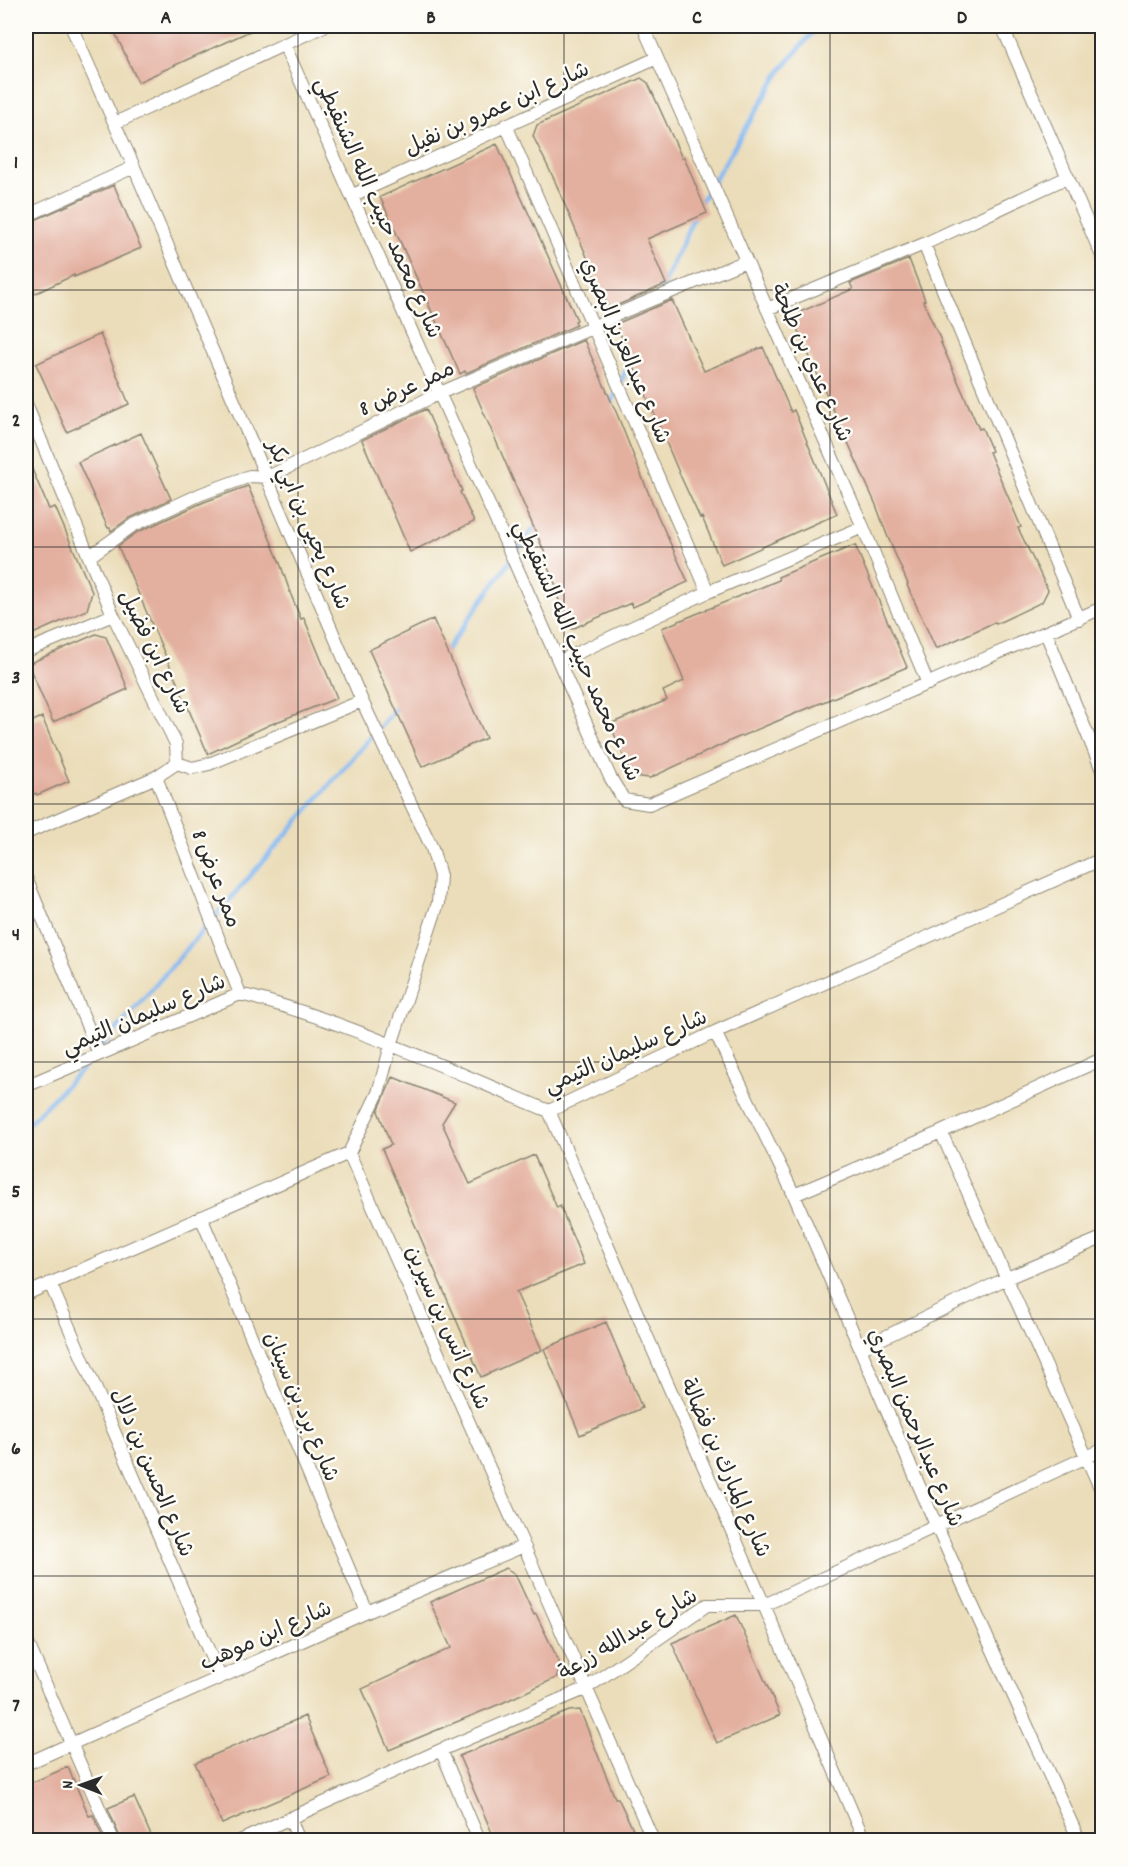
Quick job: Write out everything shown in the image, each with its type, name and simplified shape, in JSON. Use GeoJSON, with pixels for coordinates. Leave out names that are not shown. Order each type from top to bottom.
{"type":"FeatureCollection","features":[{"type":"Feature","properties":{"kind":"street","name":"شارع يحيى بن ابي بكر"},"geometry":{"type":"LineString","coordinates":[[71,26],[268,477],[362,701],[432,848],[440,876],[438,903],[391,1045],[378,1093],[348,1153]]}},
{"type":"Feature","properties":{"kind":"street"},"geometry":{"type":"LineString","coordinates":[[115,123],[324,26]]}},
{"type":"Feature","properties":{"kind":"street","name":"شارع عدي بن طلحة"},"geometry":{"type":"LineString","coordinates":[[643,26],[863,527],[928,684]]}},
{"type":"Feature","properties":{"kind":"street"},"geometry":{"type":"LineString","coordinates":[[1002,26],[1102,256]]}},
{"type":"Feature","properties":{"kind":"street","name":"شارع محمد حبيب الله الشنقيطي"},"geometry":{"type":"LineString","coordinates":[[284,44],[610,777],[624,800],[649,804],[1102,608]]}},
{"type":"Feature","properties":{"kind":"street","name":"شارع ابن عمرو بن نفيل"},"geometry":{"type":"LineString","coordinates":[[353,195],[657,58]]}},
{"type":"Feature","properties":{"kind":"street","name":"شارع عبدالعزيز البصري"},"geometry":{"type":"LineString","coordinates":[[506,125],[708,592]]}},
{"type":"Feature","properties":{"kind":"street"},"geometry":{"type":"LineString","coordinates":[[26,216],[134,167]]}},
{"type":"Feature","properties":{"kind":"street"},"geometry":{"type":"LineString","coordinates":[[767,309],[924,244],[1068,177]]}},
{"type":"Feature","properties":{"kind":"street"},"geometry":{"type":"LineString","coordinates":[[924,244],[1079,618]]}},
{"type":"Feature","properties":{"kind":"street","name":"ممر عرض 8"},"geometry":{"type":"LineString","coordinates":[[90,556],[132,526],[201,494],[250,476],[268,477],[440,393],[594,327],[615,315],[746,261]]}},
{"type":"Feature","properties":{"kind":"street","name":"شارع ابن فضيل"},"geometry":{"type":"LineString","coordinates":[[26,404],[113,615],[176,744],[177,763]]}},
{"type":"Feature","properties":{"kind":"street"},"geometry":{"type":"LineString","coordinates":[[560,661],[708,592],[863,527]]}},
{"type":"Feature","properties":{"kind":"street"},"geometry":{"type":"LineString","coordinates":[[26,651],[113,615]]}},
{"type":"Feature","properties":{"kind":"street"},"geometry":{"type":"LineString","coordinates":[[1046,633],[1102,770]]}},
{"type":"Feature","properties":{"kind":"street"},"geometry":{"type":"LineString","coordinates":[[26,833],[156,777],[177,763],[192,768],[209,764],[362,701]]}},
{"type":"Feature","properties":{"kind":"street","name":"ممر عرض 8"},"geometry":{"type":"LineString","coordinates":[[156,777],[240,994]]}},
{"type":"Feature","properties":{"kind":"street","name":"شارع سليمان التيمي"},"geometry":{"type":"LineString","coordinates":[[26,1086],[240,994],[273,1002],[391,1045],[549,1111],[715,1032],[1102,860]]}},
{"type":"Feature","properties":{"kind":"street"},"geometry":{"type":"LineString","coordinates":[[26,878],[99,1054]]}},
{"type":"Feature","properties":{"kind":"street","name":"شارع عبدالرحمن البصري"},"geometry":{"type":"LineString","coordinates":[[715,1032],[794,1195],[936,1525],[1079,1840]]}},
{"type":"Feature","properties":{"kind":"street"},"geometry":{"type":"LineString","coordinates":[[794,1195],[1102,1059]]}},
{"type":"Feature","properties":{"kind":"street","name":"شارع المبارك بن فضالة"},"geometry":{"type":"LineString","coordinates":[[549,1111],[864,1840]]}},
{"type":"Feature","properties":{"kind":"street"},"geometry":{"type":"LineString","coordinates":[[941,1132],[1102,1492]]}},
{"type":"Feature","properties":{"kind":"street"},"geometry":{"type":"LineString","coordinates":[[26,1294],[348,1153]]}},
{"type":"Feature","properties":{"kind":"street","name":"شارع انس بن سيرين"},"geometry":{"type":"LineString","coordinates":[[348,1153],[653,1840]]}},
{"type":"Feature","properties":{"kind":"street","name":"شارع برد بن سينان"},"geometry":{"type":"LineString","coordinates":[[201,1217],[367,1612]]}},
{"type":"Feature","properties":{"kind":"street"},"geometry":{"type":"LineString","coordinates":[[860,1348],[1007,1278],[1102,1238]]}},
{"type":"Feature","properties":{"kind":"street","name":"شارع الحسن بن دلال"},"geometry":{"type":"LineString","coordinates":[[50,1283],[219,1677]]}},
{"type":"Feature","properties":{"kind":"street","name":"شارع عبدالله زرعة"},"geometry":{"type":"LineString","coordinates":[[242,1840],[441,1750],[585,1689],[707,1605],[764,1605],[1102,1450]]}},
{"type":"Feature","properties":{"kind":"street","name":"شارع ابن موهب"},"geometry":{"type":"LineString","coordinates":[[26,1764],[367,1612],[524,1546]]}},
{"type":"Feature","properties":{"kind":"street"},"geometry":{"type":"LineString","coordinates":[[26,1639],[112,1840]]}},
{"type":"Feature","properties":{"kind":"street"},"geometry":{"type":"LineString","coordinates":[[441,1750],[478,1840]]}},
{"type":"Feature","properties":{"kind":"street"},"geometry":{"type":"LineString","coordinates":[[290,1819],[299,1840]]}},
{"type":"Feature","properties":{"kind":"building"},"geometry":{"type":"Polygon","coordinates":[[[112,26],[261,26],[138,82],[112,26]]]}},
{"type":"Feature","properties":{"kind":"building"},"geometry":{"type":"Polygon","coordinates":[[[641,78],[648,83],[682,158],[684,157],[707,213],[647,239],[666,284],[609,309],[554,179],[533,136],[537,125],[641,78]]]}},
{"type":"Feature","properties":{"kind":"building"},"geometry":{"type":"Polygon","coordinates":[[[497,144],[577,320],[575,321],[577,325],[460,374],[380,197],[497,144]]]}},
{"type":"Feature","properties":{"kind":"building"},"geometry":{"type":"Polygon","coordinates":[[[114,185],[141,248],[74,277],[74,275],[26,298],[26,224],[114,185]]]}},
{"type":"Feature","properties":{"kind":"building"},"geometry":{"type":"Polygon","coordinates":[[[909,259],[925,300],[923,301],[941,343],[979,429],[982,428],[992,451],[989,452],[1021,527],[1018,528],[1048,590],[1042,602],[936,649],[907,585],[876,505],[795,324],[800,312],[853,289],[850,283],[909,259]]]}},
{"type":"Feature","properties":{"kind":"building"},"geometry":{"type":"Polygon","coordinates":[[[672,300],[704,371],[763,347],[791,412],[794,410],[837,514],[722,565],[702,517],[700,518],[680,475],[616,324],[672,300]]]}},
{"type":"Feature","properties":{"kind":"building"},"geometry":{"type":"Polygon","coordinates":[[[100,334],[129,404],[67,432],[36,364],[100,334]]]}},
{"type":"Feature","properties":{"kind":"building"},"geometry":{"type":"Polygon","coordinates":[[[584,340],[688,582],[633,607],[631,603],[572,629],[554,589],[557,588],[544,559],[547,558],[473,388],[584,340]]]}},
{"type":"Feature","properties":{"kind":"building"},"geometry":{"type":"Polygon","coordinates":[[[426,409],[474,522],[410,552],[362,440],[426,409]]]}},
{"type":"Feature","properties":{"kind":"building"},"geometry":{"type":"Polygon","coordinates":[[[141,433],[171,499],[128,519],[111,531],[78,462],[141,433]]]}},
{"type":"Feature","properties":{"kind":"building"},"geometry":{"type":"Polygon","coordinates":[[[26,455],[49,509],[55,507],[92,592],[87,610],[26,637],[26,455]]]}},
{"type":"Feature","properties":{"kind":"building"},"geometry":{"type":"Polygon","coordinates":[[[248,486],[301,619],[304,618],[337,698],[269,725],[208,754],[118,546],[136,533],[204,502],[248,486]]]}},
{"type":"Feature","properties":{"kind":"building"},"geometry":{"type":"Polygon","coordinates":[[[855,545],[907,667],[732,740],[650,778],[632,776],[610,724],[667,700],[663,691],[684,681],[662,628],[779,580],[778,577],[855,545]]]}},
{"type":"Feature","properties":{"kind":"building"},"geometry":{"type":"Polygon","coordinates":[[[433,619],[486,738],[422,767],[369,650],[433,619]]]}},
{"type":"Feature","properties":{"kind":"building"},"geometry":{"type":"Polygon","coordinates":[[[96,634],[106,637],[128,689],[53,722],[28,664],[96,634]]]}},
{"type":"Feature","properties":{"kind":"building"},"geometry":{"type":"Polygon","coordinates":[[[42,717],[69,781],[26,798],[26,724],[42,717]]]}},
{"type":"Feature","properties":{"kind":"building"},"geometry":{"type":"Polygon","coordinates":[[[393,1077],[455,1102],[442,1123],[470,1184],[534,1155],[557,1208],[560,1206],[584,1264],[516,1292],[542,1350],[481,1377],[382,1149],[391,1145],[378,1111],[393,1077]]]}},
{"type":"Feature","properties":{"kind":"building"},"geometry":{"type":"Polygon","coordinates":[[[606,1322],[642,1408],[580,1435],[544,1349],[606,1322]]]}},
{"type":"Feature","properties":{"kind":"building"},"geometry":{"type":"Polygon","coordinates":[[[506,1568],[515,1574],[561,1666],[556,1678],[389,1750],[362,1689],[451,1648],[430,1602],[506,1568]]]}},
{"type":"Feature","properties":{"kind":"building"},"geometry":{"type":"Polygon","coordinates":[[[736,1615],[780,1715],[717,1743],[672,1643],[736,1615]]]}},
{"type":"Feature","properties":{"kind":"building"},"geometry":{"type":"Polygon","coordinates":[[[580,1710],[615,1798],[618,1798],[638,1840],[495,1840],[459,1756],[569,1711],[580,1710]]]}},
{"type":"Feature","properties":{"kind":"building"},"geometry":{"type":"Polygon","coordinates":[[[305,1716],[331,1777],[222,1824],[195,1763],[305,1716]]]}},
{"type":"Feature","properties":{"kind":"building"},"geometry":{"type":"Polygon","coordinates":[[[68,1767],[89,1816],[93,1815],[104,1840],[26,1840],[26,1785],[68,1767]]]}},
{"type":"Feature","properties":{"kind":"building"},"geometry":{"type":"Polygon","coordinates":[[[134,1797],[153,1840],[121,1840],[108,1808],[134,1797]]]}},
{"type":"Feature","properties":{"kind":"waterway"},"geometry":{"type":"LineString","coordinates":[[700,203],[782,69],[818,26]]}},
{"type":"Feature","properties":{"kind":"waterway"},"geometry":{"type":"LineString","coordinates":[[660,294],[695,214]]}},
{"type":"Feature","properties":{"kind":"waterway"},"geometry":{"type":"LineString","coordinates":[[621,382],[633,354]]}},
{"type":"Feature","properties":{"kind":"waterway"},"geometry":{"type":"LineString","coordinates":[[610,407],[617,390]]}},
{"type":"Feature","properties":{"kind":"waterway"},"geometry":{"type":"LineString","coordinates":[[445,652],[536,525]]}},
{"type":"Feature","properties":{"kind":"waterway"},"geometry":{"type":"LineString","coordinates":[[98,1051],[398,706]]}},
{"type":"Feature","properties":{"kind":"waterway"},"geometry":{"type":"LineString","coordinates":[[26,1126],[87,1064]]}}]}
